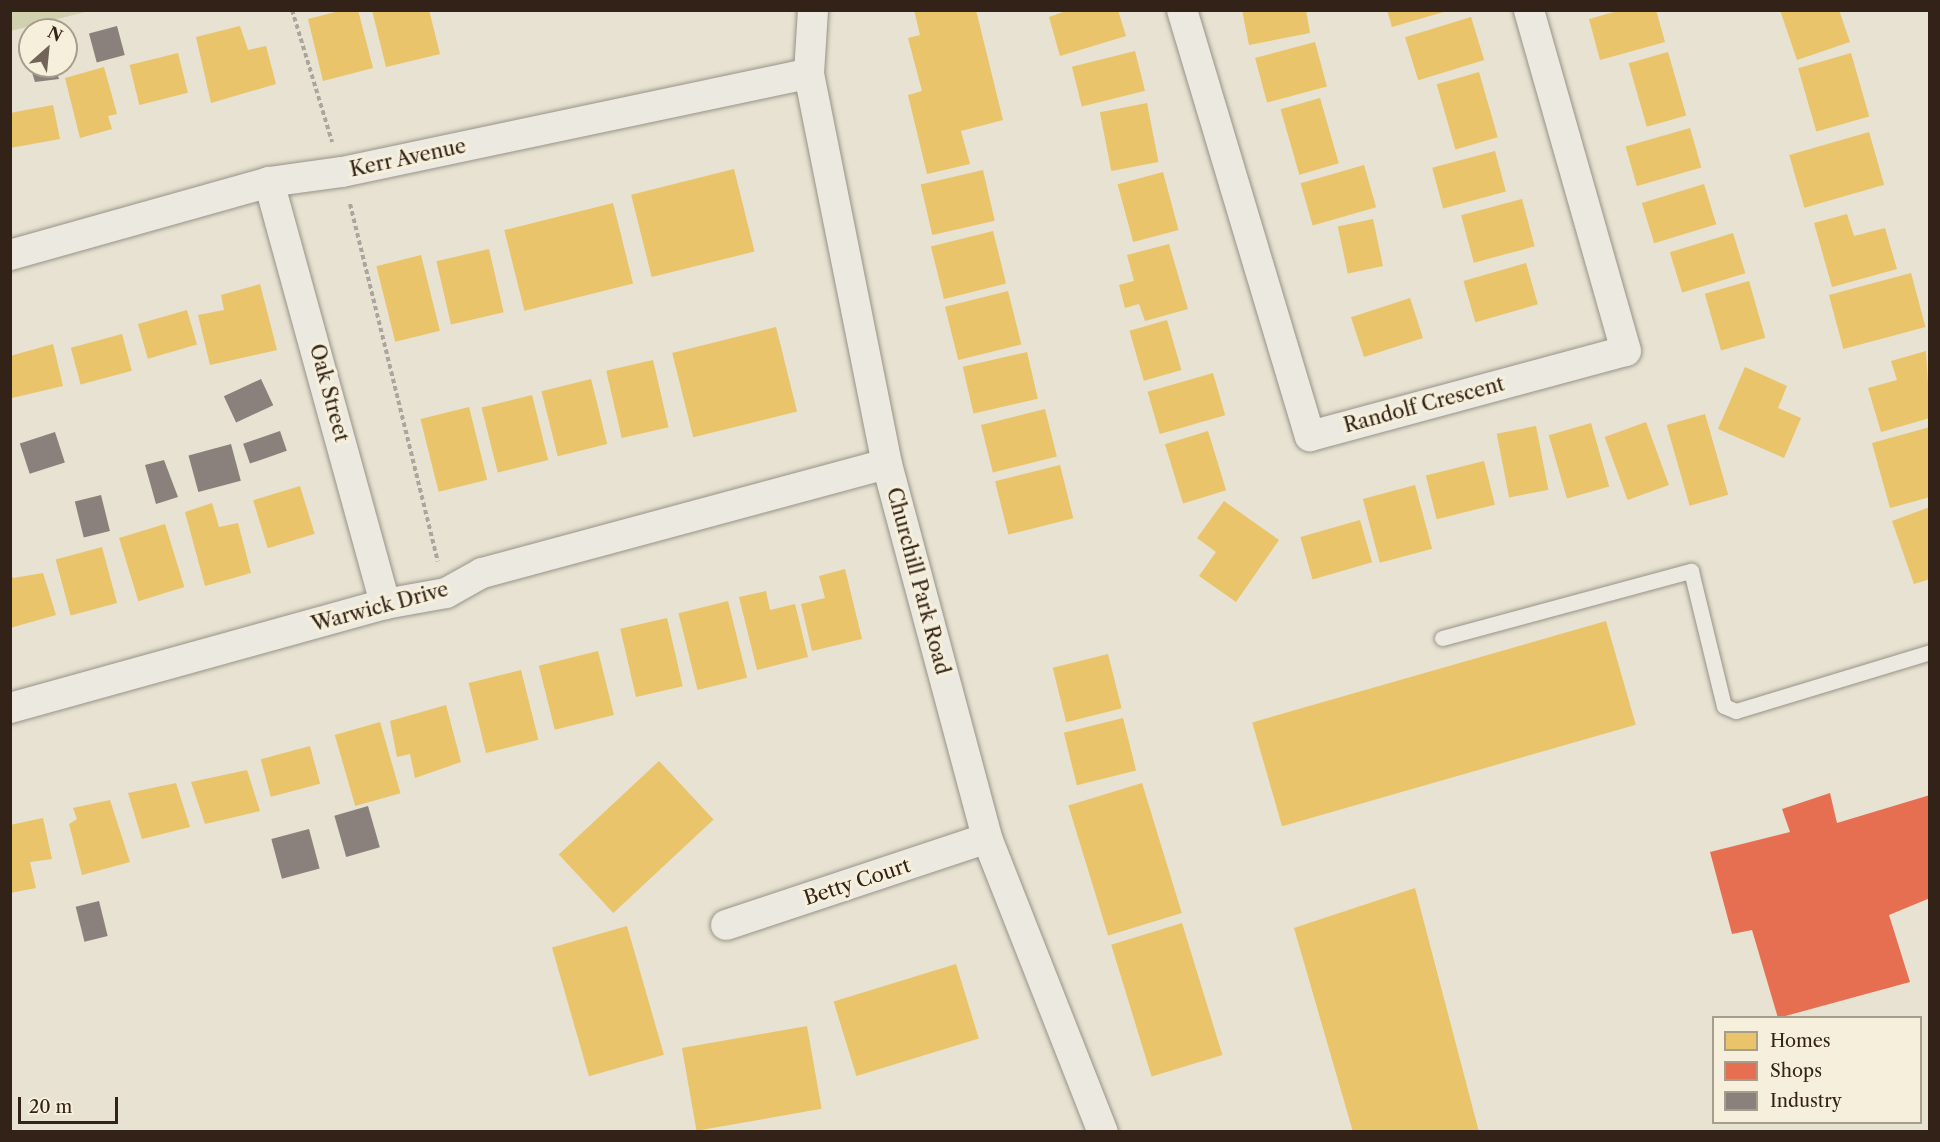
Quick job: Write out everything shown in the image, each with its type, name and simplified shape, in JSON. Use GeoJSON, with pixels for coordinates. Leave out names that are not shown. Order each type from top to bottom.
{"type":"FeatureCollection","features":[{"type":"Feature","properties":{"kind":"street","name":"Churchill Park Road"},"geometry":{"type":"LineString","coordinates":[[813,10],[809,74],[887,464],[987,838],[1103,1131]]}},
{"type":"Feature","properties":{"kind":"street","name":"Randolf Crescent"},"geometry":{"type":"LineString","coordinates":[[1182,10],[1310,436],[1626,351],[1529,10]]}},
{"type":"Feature","properties":{"kind":"street","name":"Kerr Avenue"},"geometry":{"type":"LineString","coordinates":[[10,255],[269,182],[342,172],[809,74]]}},
{"type":"Feature","properties":{"kind":"street","name":"Oak Street"},"geometry":{"type":"LineString","coordinates":[[269,182],[385,604]]}},
{"type":"Feature","properties":{"kind":"street","name":"Warwick Drive"},"geometry":{"type":"LineString","coordinates":[[10,708],[385,604],[446,593],[482,573],[887,464]]}},
{"type":"Feature","properties":{"kind":"street","name":"Betty Court"},"geometry":{"type":"LineString","coordinates":[[726,925],[987,838]]}},
{"type":"Feature","properties":{"kind":"lane"},"geometry":{"type":"LineString","coordinates":[[1442,638],[1691,571],[1724,706],[1736,711],[1929,652]]}},
{"type":"Feature","properties":{"kind":"path"},"geometry":{"type":"LineString","coordinates":[[292,10],[342,172],[446,593]]}},
{"type":"Feature","properties":{"kind":"green space"},"geometry":{"type":"Polygon","coordinates":[[[11,10],[89,10],[62,18],[18,18],[18,29],[11,31],[11,10]]]}},
{"type":"Feature","properties":{"kind":"building: Homes"},"geometry":{"type":"Polygon","coordinates":[[[343,10],[358,10],[373,68],[323,81],[308,19],[343,10]]]}},
{"type":"Feature","properties":{"kind":"building: Homes"},"geometry":{"type":"Polygon","coordinates":[[[372,10],[429,10],[440,54],[386,67],[372,10]]]}},
{"type":"Feature","properties":{"kind":"building: Homes"},"geometry":{"type":"Polygon","coordinates":[[[914,10],[976,10],[1003,120],[961,131],[970,164],[927,174],[908,95],[922,91],[908,38],[920,35],[914,10]]]}},
{"type":"Feature","properties":{"kind":"building: Homes"},"geometry":{"type":"Polygon","coordinates":[[[1069,10],[1118,10],[1126,36],[1060,56],[1049,17],[1069,10]]]}},
{"type":"Feature","properties":{"kind":"building: Homes"},"geometry":{"type":"Polygon","coordinates":[[[1242,10],[1306,10],[1310,33],[1249,45],[1242,10]]]}},
{"type":"Feature","properties":{"kind":"building: Homes"},"geometry":{"type":"Polygon","coordinates":[[[1387,10],[1447,10],[1447,11],[1392,27],[1387,10]]]}},
{"type":"Feature","properties":{"kind":"building: Homes"},"geometry":{"type":"Polygon","coordinates":[[[1621,10],[1656,10],[1665,42],[1600,60],[1589,19],[1621,10]]]}},
{"type":"Feature","properties":{"kind":"building: Homes"},"geometry":{"type":"Polygon","coordinates":[[[1780,10],[1839,10],[1850,42],[1797,60],[1780,10]]]}},
{"type":"Feature","properties":{"kind":"building: Homes"},"geometry":{"type":"Polygon","coordinates":[[[1471,17],[1484,60],[1418,80],[1405,37],[1471,17]]]}},
{"type":"Feature","properties":{"kind":"building: Homes"},"geometry":{"type":"Polygon","coordinates":[[[240,26],[248,50],[266,46],[276,84],[211,103],[196,37],[240,26]]]}},
{"type":"Feature","properties":{"kind":"building: Homes"},"geometry":{"type":"Polygon","coordinates":[[[1315,42],[1327,86],[1267,102],[1255,58],[1315,42]]]}},
{"type":"Feature","properties":{"kind":"building: Homes"},"geometry":{"type":"Polygon","coordinates":[[[1135,51],[1145,91],[1082,107],[1072,67],[1135,51]]]}},
{"type":"Feature","properties":{"kind":"building: Homes"},"geometry":{"type":"Polygon","coordinates":[[[1668,52],[1686,115],[1647,127],[1629,63],[1668,52]]]}},
{"type":"Feature","properties":{"kind":"building: Homes"},"geometry":{"type":"Polygon","coordinates":[[[178,53],[188,93],[139,105],[129,65],[178,53]]]}},
{"type":"Feature","properties":{"kind":"building: Homes"},"geometry":{"type":"Polygon","coordinates":[[[1851,53],[1869,116],[1816,132],[1798,68],[1851,53]]]}},
{"type":"Feature","properties":{"kind":"building: Homes"},"geometry":{"type":"Polygon","coordinates":[[[104,67],[117,114],[108,116],[112,129],[80,138],[65,78],[78,78],[78,74],[104,67]]]}},
{"type":"Feature","properties":{"kind":"building: Homes"},"geometry":{"type":"Polygon","coordinates":[[[1479,72],[1498,137],[1455,149],[1437,84],[1479,72]]]}},
{"type":"Feature","properties":{"kind":"building: Homes"},"geometry":{"type":"Polygon","coordinates":[[[1320,98],[1339,163],[1299,175],[1281,109],[1320,98]]]}},
{"type":"Feature","properties":{"kind":"building: Homes"},"geometry":{"type":"Polygon","coordinates":[[[1147,103],[1158,162],[1111,171],[1100,112],[1147,103]]]}},
{"type":"Feature","properties":{"kind":"building: Homes"},"geometry":{"type":"Polygon","coordinates":[[[53,105],[60,139],[10,148],[10,113],[53,105]]]}},
{"type":"Feature","properties":{"kind":"building: Homes"},"geometry":{"type":"Polygon","coordinates":[[[1690,128],[1701,167],[1637,186],[1626,146],[1690,128]]]}},
{"type":"Feature","properties":{"kind":"building: Homes"},"geometry":{"type":"Polygon","coordinates":[[[1869,132],[1884,185],[1804,208],[1789,155],[1869,132]]]}},
{"type":"Feature","properties":{"kind":"building: Homes"},"geometry":{"type":"Polygon","coordinates":[[[1495,151],[1506,192],[1443,208],[1432,168],[1495,151]]]}},
{"type":"Feature","properties":{"kind":"building: Homes"},"geometry":{"type":"Polygon","coordinates":[[[1364,165],[1376,207],[1313,225],[1301,183],[1364,165]]]}},
{"type":"Feature","properties":{"kind":"building: Homes"},"geometry":{"type":"Polygon","coordinates":[[[734,169],[755,251],[652,277],[631,195],[734,169]]]}},
{"type":"Feature","properties":{"kind":"building: Homes"},"geometry":{"type":"Polygon","coordinates":[[[983,170],[995,221],[932,235],[921,184],[983,170]]]}},
{"type":"Feature","properties":{"kind":"building: Homes"},"geometry":{"type":"Polygon","coordinates":[[[1163,172],[1179,230],[1133,242],[1118,184],[1163,172]]]}},
{"type":"Feature","properties":{"kind":"building: Homes"},"geometry":{"type":"Polygon","coordinates":[[[1704,184],[1716,224],[1654,243],[1642,203],[1704,184]]]}},
{"type":"Feature","properties":{"kind":"building: Homes"},"geometry":{"type":"Polygon","coordinates":[[[1522,199],[1535,246],[1474,263],[1461,215],[1522,199]]]}},
{"type":"Feature","properties":{"kind":"building: Homes"},"geometry":{"type":"Polygon","coordinates":[[[613,203],[633,284],[524,311],[504,230],[613,203]]]}},
{"type":"Feature","properties":{"kind":"building: Homes"},"geometry":{"type":"Polygon","coordinates":[[[1847,214],[1854,236],[1885,228],[1897,269],[1832,287],[1814,223],[1847,214]]]}},
{"type":"Feature","properties":{"kind":"building: Homes"},"geometry":{"type":"Polygon","coordinates":[[[1373,219],[1383,266],[1348,273],[1338,226],[1373,219]]]}},
{"type":"Feature","properties":{"kind":"building: Homes"},"geometry":{"type":"Polygon","coordinates":[[[993,231],[1006,283],[944,299],[931,246],[993,231]]]}},
{"type":"Feature","properties":{"kind":"building: Homes"},"geometry":{"type":"Polygon","coordinates":[[[1733,233],[1745,273],[1682,292],[1670,252],[1733,233]]]}},
{"type":"Feature","properties":{"kind":"building: Homes"},"geometry":{"type":"Polygon","coordinates":[[[1169,244],[1188,309],[1145,321],[1139,304],[1125,308],[1119,285],[1134,281],[1127,255],[1169,244]]]}},
{"type":"Feature","properties":{"kind":"building: Homes"},"geometry":{"type":"Polygon","coordinates":[[[489,249],[504,312],[451,324],[436,261],[489,249]]]}},
{"type":"Feature","properties":{"kind":"building: Homes"},"geometry":{"type":"Polygon","coordinates":[[[421,255],[440,331],[395,342],[376,266],[421,255]]]}},
{"type":"Feature","properties":{"kind":"building: Homes"},"geometry":{"type":"Polygon","coordinates":[[[1526,263],[1538,304],[1475,322],[1464,281],[1526,263]]]}},
{"type":"Feature","properties":{"kind":"building: Homes"},"geometry":{"type":"Polygon","coordinates":[[[1911,273],[1925,327],[1843,349],[1829,295],[1911,273]]]}},
{"type":"Feature","properties":{"kind":"building: Homes"},"geometry":{"type":"Polygon","coordinates":[[[1749,281],[1765,338],[1721,350],[1705,294],[1749,281]]]}},
{"type":"Feature","properties":{"kind":"building: Homes"},"geometry":{"type":"Polygon","coordinates":[[[260,284],[277,350],[210,365],[198,315],[224,310],[221,295],[260,284]]]}},
{"type":"Feature","properties":{"kind":"building: Homes"},"geometry":{"type":"Polygon","coordinates":[[[1008,291],[1021,344],[958,360],[945,307],[1008,291]]]}},
{"type":"Feature","properties":{"kind":"building: Homes"},"geometry":{"type":"Polygon","coordinates":[[[1410,298],[1423,338],[1364,357],[1351,317],[1410,298]]]}},
{"type":"Feature","properties":{"kind":"building: Homes"},"geometry":{"type":"Polygon","coordinates":[[[187,310],[197,345],[148,359],[138,324],[187,310]]]}},
{"type":"Feature","properties":{"kind":"building: Homes"},"geometry":{"type":"Polygon","coordinates":[[[1167,320],[1181,370],[1144,381],[1130,331],[1167,320]]]}},
{"type":"Feature","properties":{"kind":"building: Homes"},"geometry":{"type":"Polygon","coordinates":[[[776,327],[797,411],[693,437],[672,353],[776,327]]]}},
{"type":"Feature","properties":{"kind":"building: Homes"},"geometry":{"type":"Polygon","coordinates":[[[122,334],[132,371],[81,384],[71,348],[122,334]]]}},
{"type":"Feature","properties":{"kind":"building: Homes"},"geometry":{"type":"Polygon","coordinates":[[[53,344],[63,386],[12,398],[10,356],[53,344]]]}},
{"type":"Feature","properties":{"kind":"building: Homes"},"geometry":{"type":"Polygon","coordinates":[[[1926,351],[1930,418],[1881,432],[1868,388],[1897,380],[1891,361],[1926,351]]]}},
{"type":"Feature","properties":{"kind":"building: Homes"},"geometry":{"type":"Polygon","coordinates":[[[1027,352],[1038,399],[973,414],[963,367],[1027,352]]]}},
{"type":"Feature","properties":{"kind":"building: Homes"},"geometry":{"type":"Polygon","coordinates":[[[653,360],[669,427],[622,438],[606,371],[653,360]]]}},
{"type":"Feature","properties":{"kind":"building: Homes"},"geometry":{"type":"Polygon","coordinates":[[[1745,367],[1787,386],[1778,408],[1801,418],[1784,458],[1718,429],[1745,367]]]}},
{"type":"Feature","properties":{"kind":"building: Homes"},"geometry":{"type":"Polygon","coordinates":[[[1213,373],[1225,415],[1160,434],[1148,392],[1213,373]]]}},
{"type":"Feature","properties":{"kind":"building: Homes"},"geometry":{"type":"Polygon","coordinates":[[[591,379],[607,444],[558,456],[542,391],[591,379]]]}},
{"type":"Feature","properties":{"kind":"building: Homes"},"geometry":{"type":"Polygon","coordinates":[[[532,395],[548,460],[498,473],[482,408],[532,395]]]}},
{"type":"Feature","properties":{"kind":"building: Homes"},"geometry":{"type":"Polygon","coordinates":[[[469,407],[487,480],[439,492],[420,419],[469,407]]]}},
{"type":"Feature","properties":{"kind":"building: Homes"},"geometry":{"type":"Polygon","coordinates":[[[1045,409],[1057,457],[993,473],[981,425],[1045,409]]]}},
{"type":"Feature","properties":{"kind":"building: Homes"},"geometry":{"type":"Polygon","coordinates":[[[1705,414],[1728,495],[1690,506],[1667,425],[1705,414]]]}},
{"type":"Feature","properties":{"kind":"building: Homes"},"geometry":{"type":"Polygon","coordinates":[[[1646,422],[1669,485],[1628,500],[1605,437],[1646,422]]]}},
{"type":"Feature","properties":{"kind":"building: Homes"},"geometry":{"type":"Polygon","coordinates":[[[1591,423],[1609,486],[1567,499],[1549,435],[1591,423]]]}},
{"type":"Feature","properties":{"kind":"building: Homes"},"geometry":{"type":"Polygon","coordinates":[[[1536,426],[1548,490],[1509,497],[1497,434],[1536,426]]]}},
{"type":"Feature","properties":{"kind":"building: Homes"},"geometry":{"type":"Polygon","coordinates":[[[1930,427],[1930,497],[1890,508],[1872,443],[1930,427]]]}},
{"type":"Feature","properties":{"kind":"building: Homes"},"geometry":{"type":"Polygon","coordinates":[[[1208,431],[1226,490],[1183,503],[1165,444],[1208,431]]]}},
{"type":"Feature","properties":{"kind":"building: Homes"},"geometry":{"type":"Polygon","coordinates":[[[1484,461],[1495,505],[1437,519],[1426,476],[1484,461]]]}},
{"type":"Feature","properties":{"kind":"building: Homes"},"geometry":{"type":"Polygon","coordinates":[[[1060,465],[1073,518],[1008,535],[995,481],[1060,465]]]}},
{"type":"Feature","properties":{"kind":"building: Homes"},"geometry":{"type":"Polygon","coordinates":[[[1415,485],[1432,549],[1380,563],[1363,499],[1415,485]]]}},
{"type":"Feature","properties":{"kind":"building: Homes"},"geometry":{"type":"Polygon","coordinates":[[[300,486],[315,534],[268,548],[253,500],[300,486]]]}},
{"type":"Feature","properties":{"kind":"building: Homes"},"geometry":{"type":"Polygon","coordinates":[[[1224,501],[1279,540],[1236,602],[1199,576],[1216,552],[1197,538],[1224,501]]]}},
{"type":"Feature","properties":{"kind":"building: Homes"},"geometry":{"type":"Polygon","coordinates":[[[212,503],[219,527],[238,523],[251,573],[205,586],[185,512],[212,503]]]}},
{"type":"Feature","properties":{"kind":"building: Homes"},"geometry":{"type":"Polygon","coordinates":[[[1930,507],[1930,579],[1914,584],[1892,521],[1930,507]]]}},
{"type":"Feature","properties":{"kind":"building: Homes"},"geometry":{"type":"Polygon","coordinates":[[[1360,520],[1372,562],[1313,579],[1300,537],[1360,520]]]}},
{"type":"Feature","properties":{"kind":"building: Homes"},"geometry":{"type":"Polygon","coordinates":[[[165,524],[184,587],[138,601],[119,538],[165,524]]]}},
{"type":"Feature","properties":{"kind":"building: Homes"},"geometry":{"type":"Polygon","coordinates":[[[102,547],[117,603],[71,615],[56,559],[102,547]]]}},
{"type":"Feature","properties":{"kind":"building: Homes"},"geometry":{"type":"Polygon","coordinates":[[[845,569],[862,639],[812,651],[801,604],[825,598],[819,576],[845,569]]]}},
{"type":"Feature","properties":{"kind":"building: Homes"},"geometry":{"type":"Polygon","coordinates":[[[10,572],[13,578],[43,573],[56,615],[10,628],[10,572]]]}},
{"type":"Feature","properties":{"kind":"building: Homes"},"geometry":{"type":"Polygon","coordinates":[[[766,591],[770,610],[795,604],[808,657],[757,670],[739,597],[766,591]]]}},
{"type":"Feature","properties":{"kind":"building: Homes"},"geometry":{"type":"Polygon","coordinates":[[[728,601],[747,678],[698,690],[679,613],[728,601]]]}},
{"type":"Feature","properties":{"kind":"building: Homes"},"geometry":{"type":"Polygon","coordinates":[[[667,618],[683,686],[636,697],[620,629],[667,618]]]}},
{"type":"Feature","properties":{"kind":"building: Homes"},"geometry":{"type":"Polygon","coordinates":[[[1606,621],[1636,725],[1282,826],[1252,722],[1606,621]]]}},
{"type":"Feature","properties":{"kind":"building: Homes"},"geometry":{"type":"Polygon","coordinates":[[[598,651],[614,715],[555,730],[539,666],[598,651]]]}},
{"type":"Feature","properties":{"kind":"building: Homes"},"geometry":{"type":"Polygon","coordinates":[[[1108,654],[1122,708],[1066,722],[1053,668],[1108,654]]]}},
{"type":"Feature","properties":{"kind":"building: Homes"},"geometry":{"type":"Polygon","coordinates":[[[521,670],[538,740],[486,753],[469,683],[521,670]]]}},
{"type":"Feature","properties":{"kind":"building: Homes"},"geometry":{"type":"Polygon","coordinates":[[[446,705],[461,762],[415,778],[410,754],[397,757],[390,721],[446,705]]]}},
{"type":"Feature","properties":{"kind":"building: Homes"},"geometry":{"type":"Polygon","coordinates":[[[1123,718],[1136,770],[1077,785],[1064,733],[1123,718]]]}},
{"type":"Feature","properties":{"kind":"building: Homes"},"geometry":{"type":"Polygon","coordinates":[[[380,722],[400,793],[355,806],[335,735],[380,722]]]}},
{"type":"Feature","properties":{"kind":"building: Homes"},"geometry":{"type":"Polygon","coordinates":[[[310,746],[320,784],[271,797],[261,759],[310,746]]]}},
{"type":"Feature","properties":{"kind":"building: Homes"},"geometry":{"type":"Polygon","coordinates":[[[659,761],[714,820],[613,913],[559,854],[659,761]]]}},
{"type":"Feature","properties":{"kind":"building: Homes"},"geometry":{"type":"Polygon","coordinates":[[[247,770],[260,811],[205,824],[191,782],[247,770]]]}},
{"type":"Feature","properties":{"kind":"building: Homes"},"geometry":{"type":"Polygon","coordinates":[[[176,783],[190,827],[142,839],[128,793],[176,783]]]}},
{"type":"Feature","properties":{"kind":"building: Homes"},"geometry":{"type":"Polygon","coordinates":[[[1142,783],[1182,913],[1108,936],[1068,806],[1142,783]]]}},
{"type":"Feature","properties":{"kind":"building: Homes"},"geometry":{"type":"Polygon","coordinates":[[[110,800],[130,862],[82,875],[69,824],[77,819],[73,808],[110,800]]]}},
{"type":"Feature","properties":{"kind":"building: Homes"},"geometry":{"type":"Polygon","coordinates":[[[43,818],[52,859],[30,862],[36,888],[10,893],[10,825],[43,818]]]}},
{"type":"Feature","properties":{"kind":"building: Homes"},"geometry":{"type":"Polygon","coordinates":[[[1415,888],[1479,1132],[1353,1132],[1294,928],[1415,888]]]}},
{"type":"Feature","properties":{"kind":"building: Homes"},"geometry":{"type":"Polygon","coordinates":[[[1182,923],[1222,1055],[1152,1077],[1111,945],[1182,923]]]}},
{"type":"Feature","properties":{"kind":"building: Homes"},"geometry":{"type":"Polygon","coordinates":[[[627,926],[664,1055],[589,1076],[552,947],[627,926]]]}},
{"type":"Feature","properties":{"kind":"building: Homes"},"geometry":{"type":"Polygon","coordinates":[[[956,964],[979,1039],[856,1076],[834,1001],[956,964]]]}},
{"type":"Feature","properties":{"kind":"building: Homes"},"geometry":{"type":"Polygon","coordinates":[[[807,1026],[822,1109],[697,1131],[682,1048],[807,1026]]]}},
{"type":"Feature","properties":{"kind":"building: Shops"},"geometry":{"type":"Polygon","coordinates":[[[1830,793],[1837,823],[1930,795],[1930,898],[1889,915],[1910,982],[1785,1016],[1777,1016],[1752,930],[1732,934],[1710,852],[1790,832],[1782,809],[1830,793]]]}},
{"type":"Feature","properties":{"kind":"building: Industry"},"geometry":{"type":"Polygon","coordinates":[[[117,26],[125,55],[97,62],[89,34],[117,26]]]}},
{"type":"Feature","properties":{"kind":"building: Industry"},"geometry":{"type":"Polygon","coordinates":[[[34,78],[59,79],[35,82],[34,78]]]}},
{"type":"Feature","properties":{"kind":"building: Industry"},"geometry":{"type":"Polygon","coordinates":[[[261,379],[273,405],[236,423],[224,396],[261,379]]]}},
{"type":"Feature","properties":{"kind":"building: Industry"},"geometry":{"type":"Polygon","coordinates":[[[280,431],[287,451],[250,464],[243,444],[280,431]]]}},
{"type":"Feature","properties":{"kind":"building: Industry"},"geometry":{"type":"Polygon","coordinates":[[[55,432],[65,462],[30,474],[20,443],[55,432]]]}},
{"type":"Feature","properties":{"kind":"building: Industry"},"geometry":{"type":"Polygon","coordinates":[[[231,444],[241,481],[198,492],[188,455],[231,444]]]}},
{"type":"Feature","properties":{"kind":"building: Industry"},"geometry":{"type":"Polygon","coordinates":[[[164,460],[178,497],[156,504],[145,465],[164,460]]]}},
{"type":"Feature","properties":{"kind":"building: Industry"},"geometry":{"type":"Polygon","coordinates":[[[101,495],[110,531],[84,537],[75,502],[101,495]]]}},
{"type":"Feature","properties":{"kind":"building: Industry"},"geometry":{"type":"Polygon","coordinates":[[[368,806],[380,847],[346,857],[334,816],[368,806]]]}},
{"type":"Feature","properties":{"kind":"building: Industry"},"geometry":{"type":"Polygon","coordinates":[[[309,829],[320,869],[282,879],[271,839],[309,829]]]}},
{"type":"Feature","properties":{"kind":"building: Industry"},"geometry":{"type":"Polygon","coordinates":[[[99,901],[108,936],[84,942],[76,907],[99,901]]]}}]}
